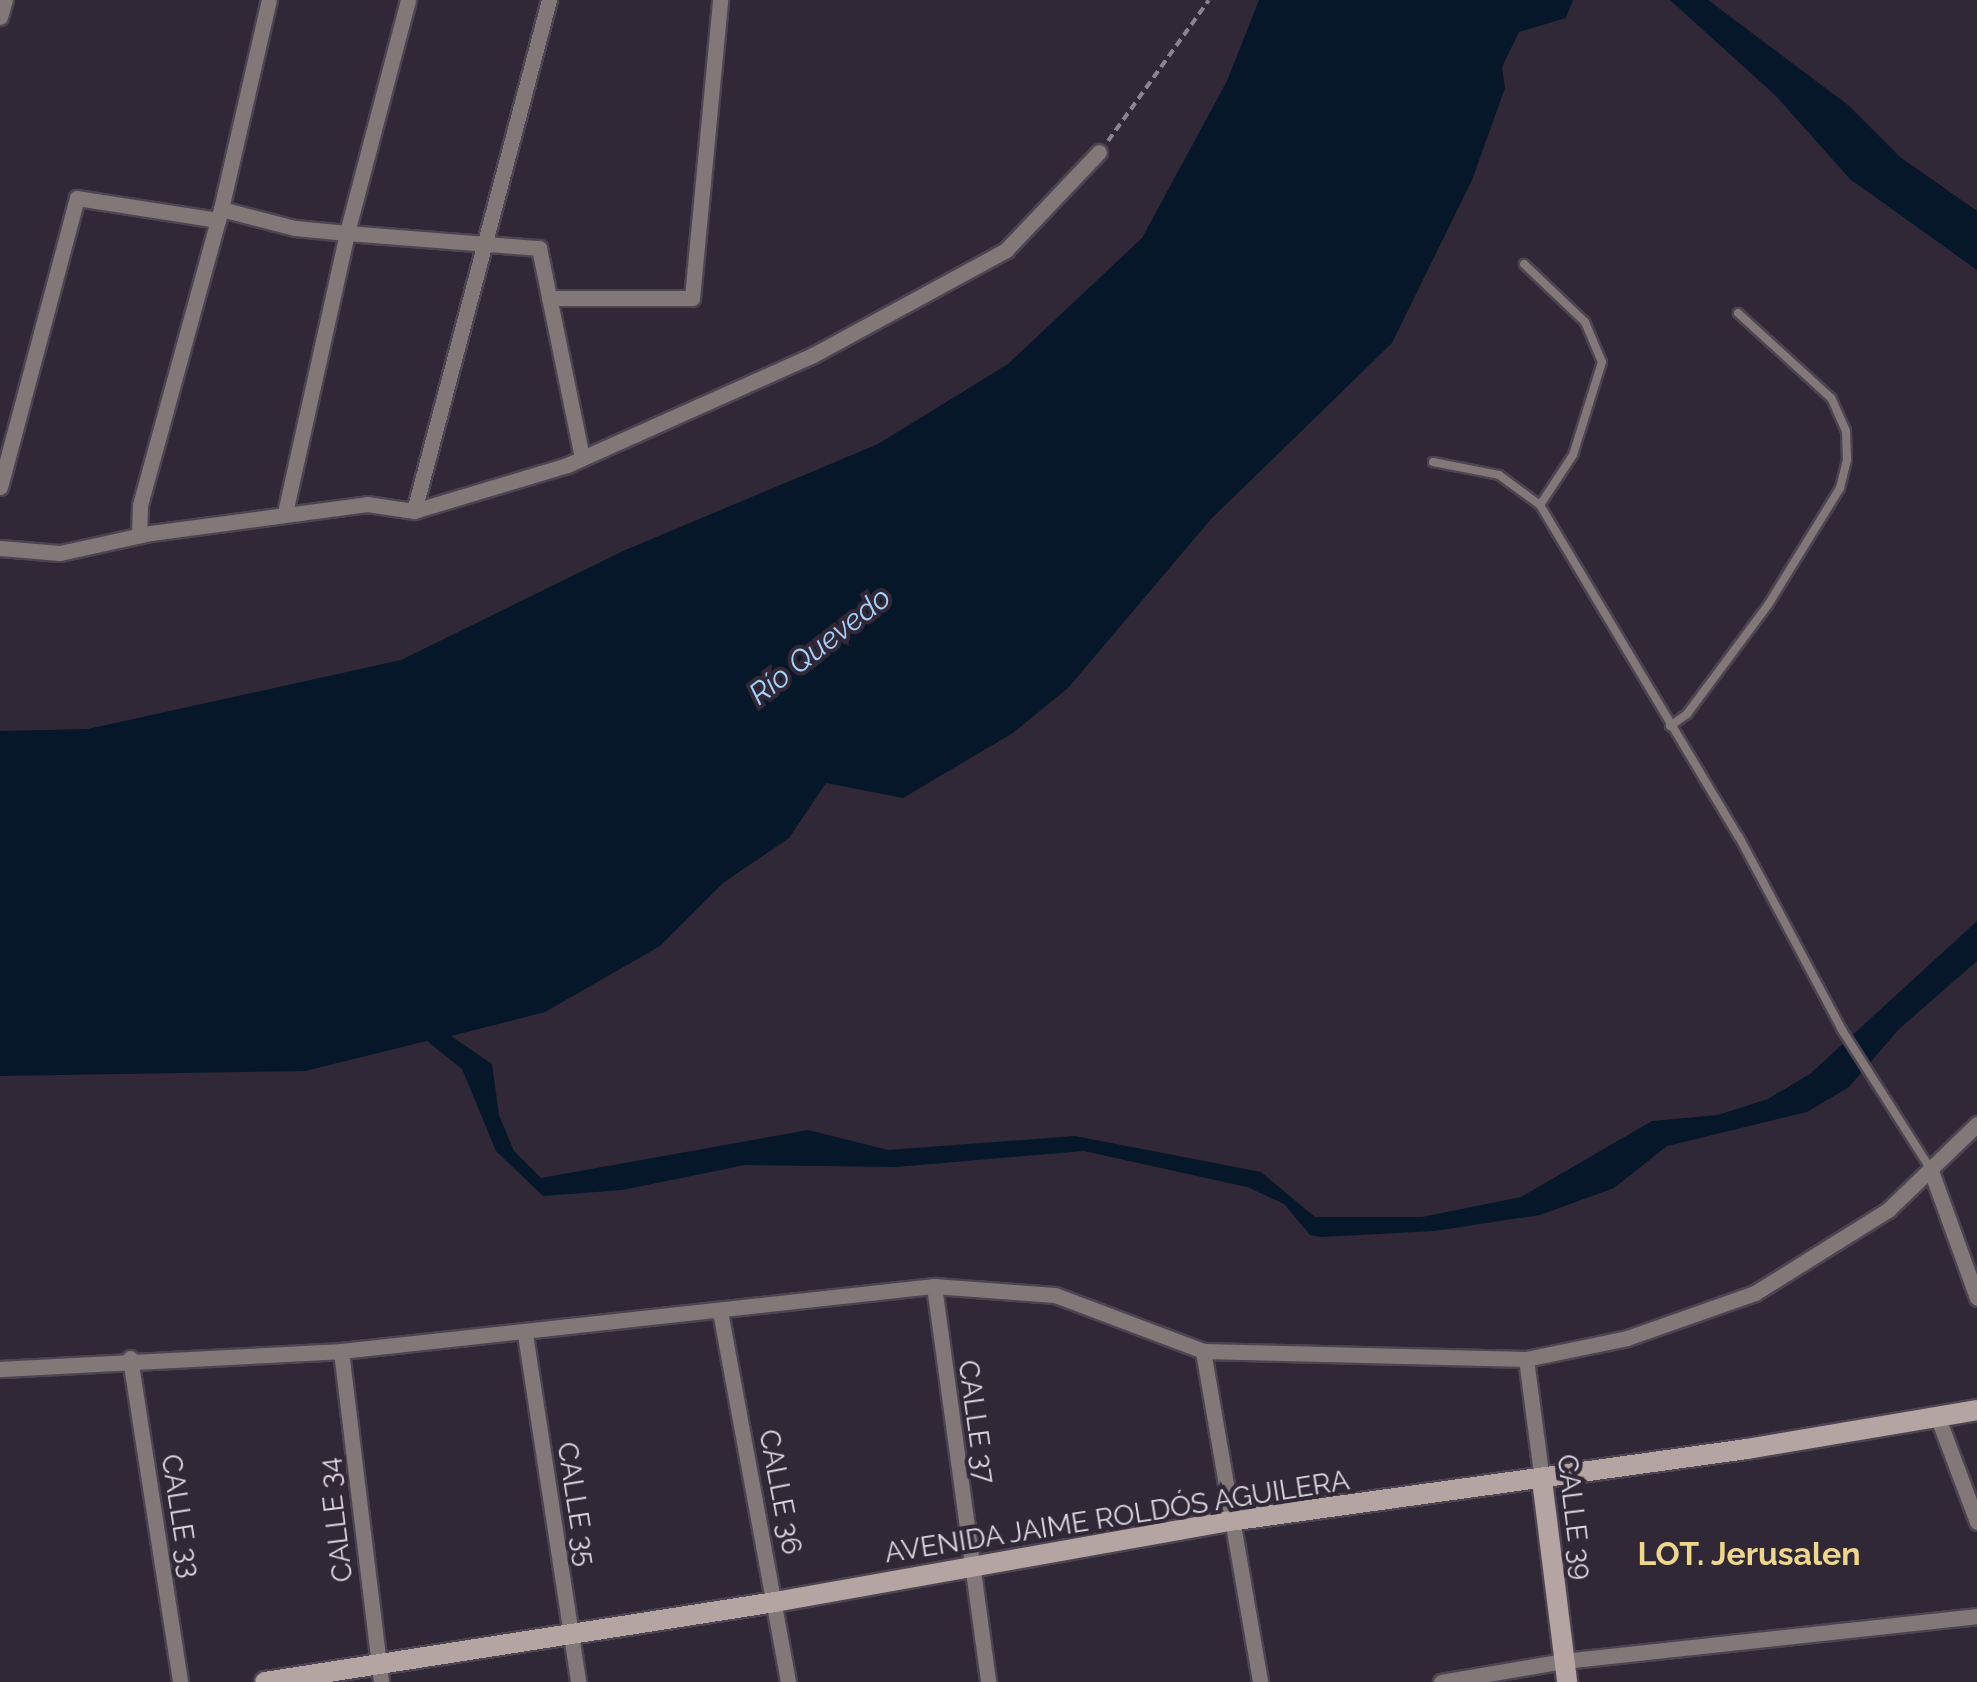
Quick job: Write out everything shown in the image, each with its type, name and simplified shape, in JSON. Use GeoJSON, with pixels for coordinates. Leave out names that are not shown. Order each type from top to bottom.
{"type":"FeatureCollection","features":[{"type":"Feature","properties":{"kind":"main road","name":"AVENIDA JAIME ROLDÓS AGUILERA"},"geometry":{"type":"LineString","coordinates":[[266,1682],[380,1672],[570,1635],[1236,1520],[1542,1480],[1977,1410]]}},
{"type":"Feature","properties":{"kind":"main road","name":"CALLE 39"},"geometry":{"type":"LineString","coordinates":[[1542,1480],[1566,1671]]}},
{"type":"Feature","properties":{"kind":"street"},"geometry":{"type":"LineString","coordinates":[[0,18],[5,0]]}},
{"type":"Feature","properties":{"kind":"street"},"geometry":{"type":"LineString","coordinates":[[139,535],[140,505],[220,215],[269,0]]}},
{"type":"Feature","properties":{"kind":"street"},"geometry":{"type":"LineString","coordinates":[[285,513],[347,233],[408,0]]}},
{"type":"Feature","properties":{"kind":"street"},"geometry":{"type":"LineString","coordinates":[[414,511],[480,245],[549,0]]}},
{"type":"Feature","properties":{"kind":"street"},"geometry":{"type":"LineString","coordinates":[[549,298],[692,298],[720,0]]}},
{"type":"Feature","properties":{"kind":"street"},"geometry":{"type":"LineString","coordinates":[[0,548],[60,553],[139,535],[366,504],[414,511],[582,458],[683,418],[719,394],[828,348],[1006,250],[1099,152]]}},
{"type":"Feature","properties":{"kind":"street"},"geometry":{"type":"LineString","coordinates":[[0,486],[77,198],[294,228],[539,248],[582,458]]}},
{"type":"Feature","properties":{"kind":"street"},"geometry":{"type":"LineString","coordinates":[[0,1369],[130,1358],[341,1351],[525,1334],[934,1286],[1055,1295],[1203,1352],[1526,1359],[1628,1338],[1755,1293],[1848,1240],[1977,1124]]}},
{"type":"Feature","properties":{"kind":"street"},"geometry":{"type":"LineString","coordinates":[[1930,1168],[1977,1298]]}},
{"type":"Feature","properties":{"kind":"street","name":"CALLE 37"},"geometry":{"type":"LineString","coordinates":[[934,1286],[988,1682]]}},
{"type":"Feature","properties":{"kind":"street","name":"CALLE 36"},"geometry":{"type":"LineString","coordinates":[[720,1311],[788,1682]]}},
{"type":"Feature","properties":{"kind":"street","name":"CALLE 35"},"geometry":{"type":"LineString","coordinates":[[525,1334],[578,1682]]}},
{"type":"Feature","properties":{"kind":"street","name":"CALLE 34"},"geometry":{"type":"LineString","coordinates":[[341,1351],[380,1672]]}},
{"type":"Feature","properties":{"kind":"street"},"geometry":{"type":"LineString","coordinates":[[1203,1352],[1236,1520],[1260,1682]]}},
{"type":"Feature","properties":{"kind":"street","name":"CALLE 33"},"geometry":{"type":"LineString","coordinates":[[130,1358],[180,1682]]}},
{"type":"Feature","properties":{"kind":"street","name":"CALLE 39"},"geometry":{"type":"LineString","coordinates":[[1526,1359],[1542,1480]]}},
{"type":"Feature","properties":{"kind":"street"},"geometry":{"type":"LineString","coordinates":[[1938,1418],[1977,1522]]}},
{"type":"Feature","properties":{"kind":"street"},"geometry":{"type":"LineString","coordinates":[[1442,1682],[1566,1671],[1977,1616]]}},
{"type":"Feature","properties":{"kind":"lane"},"geometry":{"type":"LineString","coordinates":[[1524,264],[1585,322],[1602,362],[1572,455],[1540,505]]}},
{"type":"Feature","properties":{"kind":"lane"},"geometry":{"type":"LineString","coordinates":[[1670,726],[1687,714],[1768,606],[1840,488],[1847,460],[1846,431],[1831,398],[1738,313]]}},
{"type":"Feature","properties":{"kind":"lane"},"geometry":{"type":"LineString","coordinates":[[1433,462],[1499,476],[1540,505],[1739,838],[1842,1030],[1930,1168]]}},
{"type":"Feature","properties":{"kind":"path"},"geometry":{"type":"LineString","coordinates":[[1099,152],[1209,0]]}},
{"type":"Feature","properties":{"kind":"water","name":"Río Quevedo"},"geometry":{"type":"Polygon","coordinates":[[[1259,0],[1573,0],[1566,18],[1519,32],[1502,67],[1505,88],[1472,180],[1392,343],[1211,519],[1068,688],[1013,733],[903,798],[826,783],[789,838],[723,883],[660,946],[545,1012],[451,1036],[492,1064],[499,1115],[514,1151],[541,1178],[808,1130],[888,1150],[1075,1136],[1261,1172],[1315,1217],[1422,1217],[1521,1197],[1652,1121],[1718,1115],[1768,1099],[1810,1074],[1977,921],[1977,961],[1899,1029],[1849,1087],[1807,1112],[1667,1146],[1614,1188],[1540,1215],[1434,1231],[1321,1237],[1310,1235],[1284,1204],[1247,1187],[1084,1151],[896,1167],[745,1165],[622,1190],[543,1196],[496,1151],[462,1069],[427,1041],[305,1071],[0,1076],[0,731],[88,729],[401,660],[623,551],[878,444],[1008,364],[1142,238],[1227,81],[1259,0]]]}},
{"type":"Feature","properties":{"kind":"water"},"geometry":{"type":"Polygon","coordinates":[[[1670,0],[1708,0],[1848,105],[1900,157],[1977,211],[1977,270],[1850,179],[1775,95],[1670,0]]]}},
{"type":"Feature","properties":{"kind":"district","name":"LOT. Jerusalen"},"geometry":{"type":"Point","coordinates":[1749,1554]}}]}
